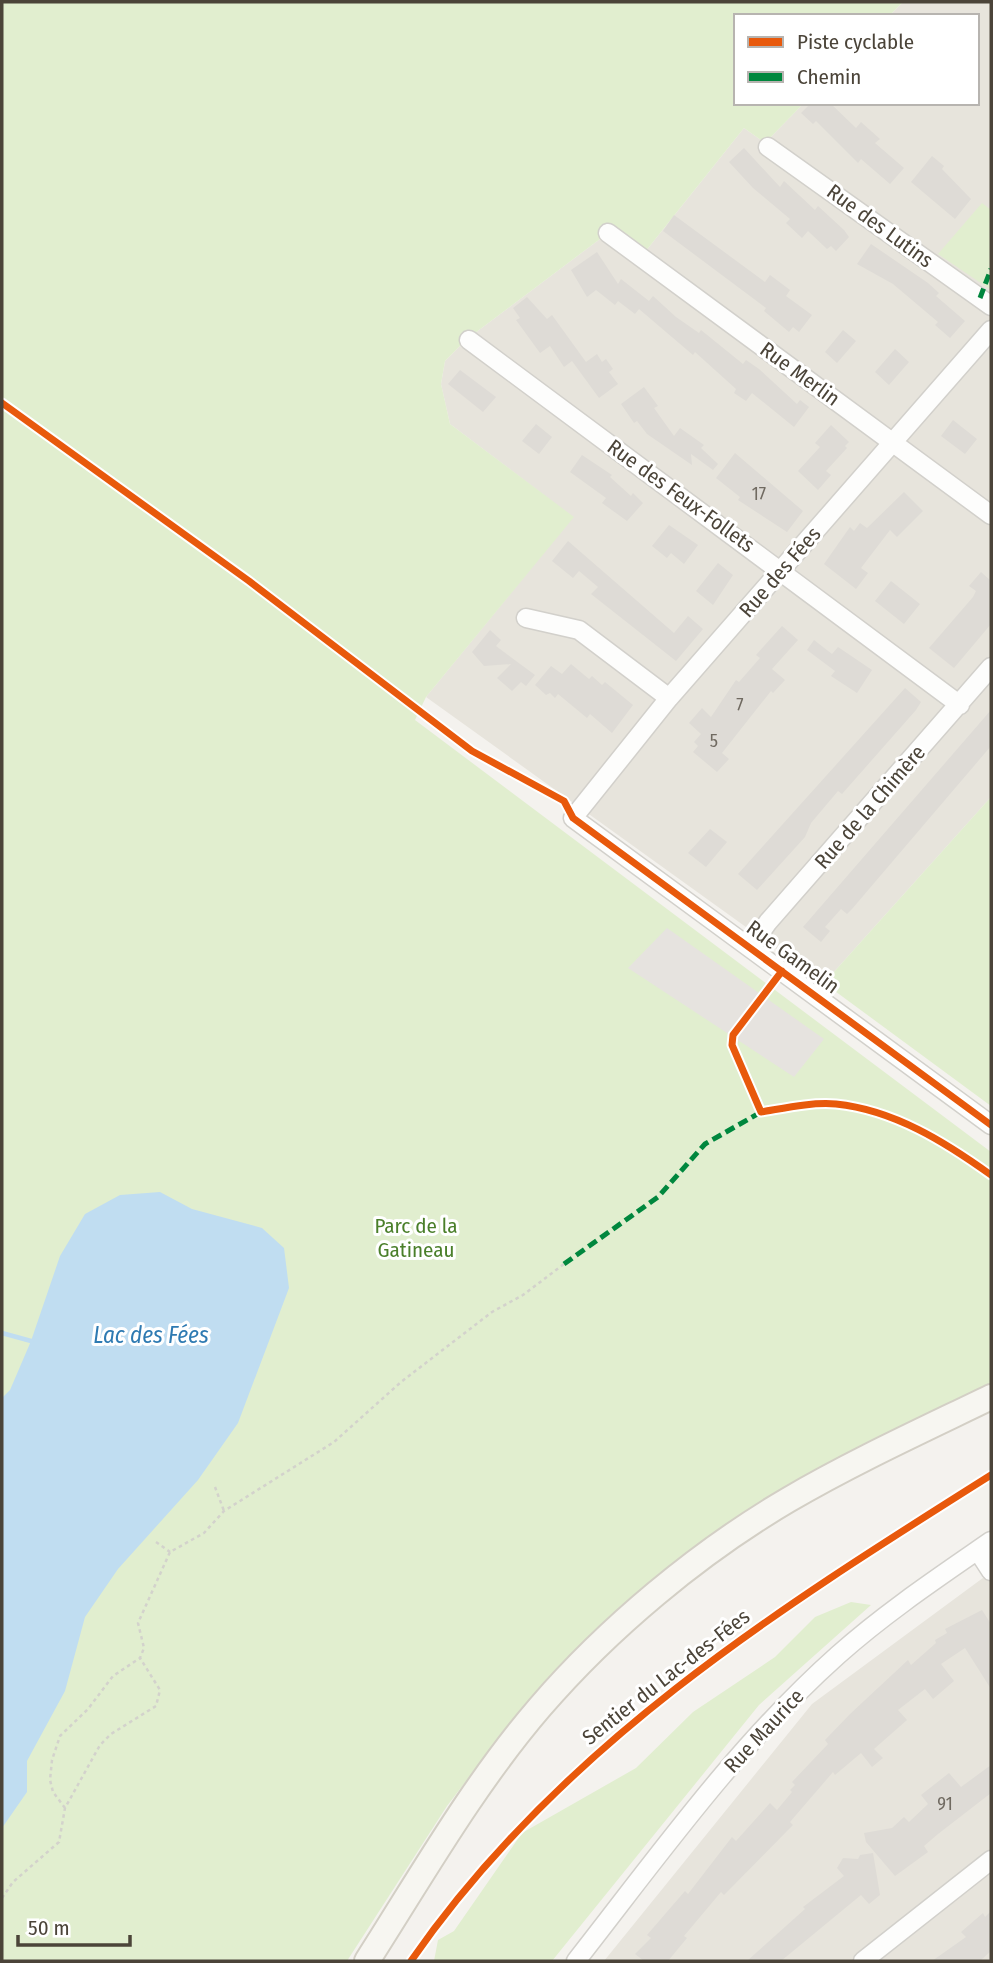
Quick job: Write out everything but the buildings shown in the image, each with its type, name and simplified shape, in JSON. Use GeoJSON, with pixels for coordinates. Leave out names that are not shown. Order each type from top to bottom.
{"type":"FeatureCollection","features":[{"type":"Feature","properties":{"kind":"street","name":"Rue des Lutins"},"geometry":{"type":"LineString","coordinates":[[768,146],[991,306]]}},
{"type":"Feature","properties":{"kind":"street","name":"Rue Merlin"},"geometry":{"type":"LineString","coordinates":[[608,233],[991,515]]}},
{"type":"Feature","properties":{"kind":"street","name":"Rue des Fées"},"geometry":{"type":"LineString","coordinates":[[573,818],[669,698],[991,330]]}},
{"type":"Feature","properties":{"kind":"street","name":"Rue des Feux-Follets"},"geometry":{"type":"LineString","coordinates":[[469,340],[960,705]]}},
{"type":"Feature","properties":{"kind":"street"},"geometry":{"type":"LineString","coordinates":[[526,618],[579,630],[669,698]]}},
{"type":"Feature","properties":{"kind":"street","name":"Rue de la Chimère"},"geometry":{"type":"LineString","coordinates":[[750,948],[768,922],[991,667]]}},
{"type":"Feature","properties":{"kind":"street","name":"Rue Gamelin"},"geometry":{"type":"LineString","coordinates":[[573,818],[991,1125]]}},
{"type":"Feature","properties":{"kind":"street"},"geometry":{"type":"LineString","coordinates":[[368,1961],[478,1786],[541,1706],[623,1624],[701,1558],[787,1501],[884,1448],[991,1397]]}},
{"type":"Feature","properties":{"kind":"street"},"geometry":{"type":"LineString","coordinates":[[984,1546],[991,1571]]}},
{"type":"Feature","properties":{"kind":"street","name":"Rue Maurice"},"geometry":{"type":"LineString","coordinates":[[576,1961],[726,1771],[762,1730],[839,1654],[984,1546]]}},
{"type":"Feature","properties":{"kind":"street"},"geometry":{"type":"LineString","coordinates":[[863,1961],[991,1860]]}},
{"type":"Feature","properties":{"kind":"path"},"geometry":{"type":"LineString","coordinates":[[65,1808],[53,1792],[50,1780],[52,1760],[60,1736],[88,1709],[113,1676],[140,1658],[144,1648],[138,1623],[170,1552],[204,1533],[224,1511],[334,1442],[411,1374],[492,1312],[523,1295],[564,1264]]}},
{"type":"Feature","properties":{"kind":"path"},"geometry":{"type":"LineString","coordinates":[[215,1487],[224,1511]]}},
{"type":"Feature","properties":{"kind":"path"},"geometry":{"type":"LineString","coordinates":[[156,1542],[170,1552]]}},
{"type":"Feature","properties":{"kind":"path"},"geometry":{"type":"LineString","coordinates":[[2,1898],[13,1882],[59,1842],[65,1808],[100,1745],[111,1734],[156,1706],[160,1690],[140,1658]]}},
{"type":"Feature","properties":{"kind":"shaded area"},"geometry":{"type":"Polygon","coordinates":[[[903,2],[991,2],[991,797],[824,983],[426,697],[573,517],[450,424],[441,384],[445,361],[467,339],[608,233],[641,257],[744,128],[765,143],[802,105],[979,105],[979,14],[891,14],[903,2]]]}},
{"type":"Feature","properties":{"kind":"shaded area"},"geometry":{"type":"Polygon","coordinates":[[[667,928],[824,1039],[794,1077],[628,968],[667,928]]]}},
{"type":"Feature","properties":{"kind":"shaded area"},"geometry":{"type":"Polygon","coordinates":[[[991,1572],[991,1961],[604,1961],[812,1704],[991,1572]]]}},
{"type":"Feature","properties":{"kind":"green space","name":"Parc de la Gatineau"},"geometry":{"type":"Polygon","coordinates":[[[2,2],[903,2],[891,14],[734,14],[734,105],[802,105],[765,143],[744,128],[641,257],[608,233],[467,339],[445,361],[441,384],[450,424],[574,517],[426,697],[415,720],[991,1152],[991,1384],[944,1406],[734,1522],[688,1552],[636,1594],[521,1709],[447,1806],[347,1961],[2,1961],[2,2]]]}},
{"type":"Feature","properties":{"kind":"green space"},"geometry":{"type":"Polygon","coordinates":[[[982,203],[991,210],[991,290],[938,254],[982,203]]]}},
{"type":"Feature","properties":{"kind":"green space"},"geometry":{"type":"Polygon","coordinates":[[[991,797],[991,1106],[824,983],[991,797]]]}},
{"type":"Feature","properties":{"kind":"green space"},"geometry":{"type":"Polygon","coordinates":[[[851,1602],[871,1605],[759,1705],[552,1961],[434,1961],[438,1940],[454,1931],[522,1833],[636,1768],[693,1712],[775,1657],[815,1617],[851,1602]]]}},
{"type":"Feature","properties":{"kind":"water","name":"Lac des Fées"},"geometry":{"type":"Polygon","coordinates":[[[160,1192],[192,1209],[262,1228],[284,1248],[289,1288],[238,1423],[198,1480],[118,1569],[85,1617],[65,1691],[27,1761],[27,1792],[2,1828],[2,1398],[10,1390],[31,1341],[60,1256],[85,1214],[120,1195],[160,1192]]]}},
{"type":"Feature","properties":{"kind":"waterway"},"geometry":{"type":"LineString","coordinates":[[2,1333],[31,1341]]}},
{"type":"Feature","properties":{"kind":"marked path"},"geometry":{"type":"LineString","coordinates":[[980,298],[991,269]]}},
{"type":"Feature","properties":{"kind":"marked path"},"geometry":{"type":"LineString","coordinates":[[564,1264],[658,1197],[705,1144],[761,1112]]}},
{"type":"Feature","properties":{"kind":"cycle path"},"geometry":{"type":"LineString","coordinates":[[2,403],[249,581],[472,751],[564,801],[573,818],[991,1125]]}},
{"type":"Feature","properties":{"kind":"cycle path"},"geometry":{"type":"LineString","coordinates":[[782,971],[733,1035],[732,1045],[761,1112],[827,1104],[857,1107],[918,1129],[991,1175]]}},
{"type":"Feature","properties":{"kind":"cycle path","name":"Sentier du Lac-des-Fées"},"geometry":{"type":"LineString","coordinates":[[411,1961],[470,1884],[534,1814],[603,1749],[675,1689],[752,1632],[830,1578],[991,1475]]}}]}
